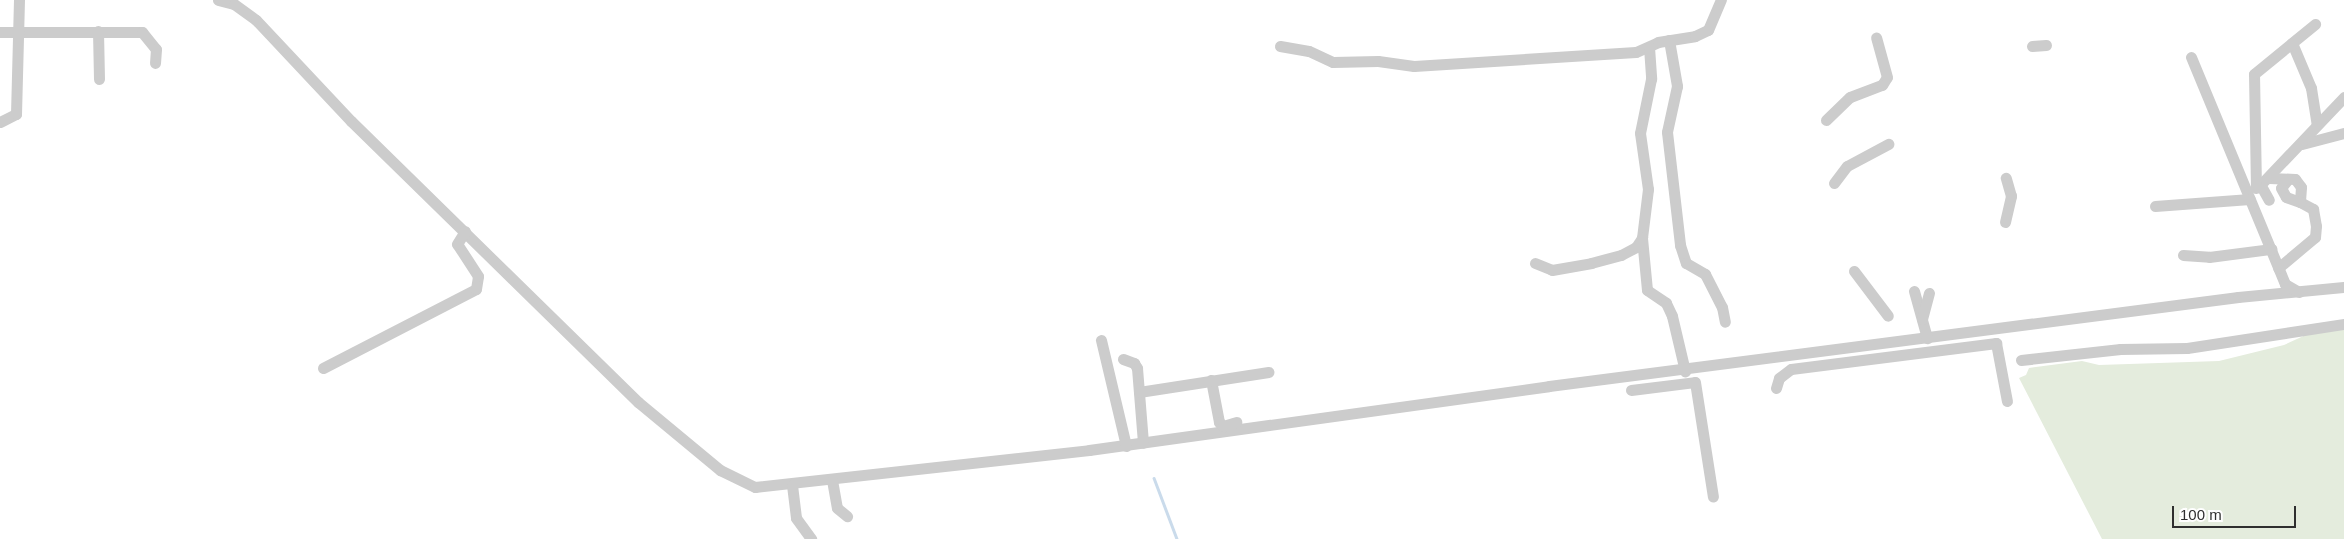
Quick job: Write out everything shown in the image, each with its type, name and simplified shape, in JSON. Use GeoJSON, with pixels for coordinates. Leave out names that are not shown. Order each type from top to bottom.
{"type":"FeatureCollection","features":[{"type":"Feature","properties":{"kind":"street"},"geometry":{"type":"LineString","coordinates":[[0,122],[16,114],[19,0]]}},
{"type":"Feature","properties":{"kind":"street"},"geometry":{"type":"LineString","coordinates":[[218,0],[234,4],[256,20],[351,121],[466,231],[638,402],[720,470],[755,487],[792,485],[1126,446],[1226,428],[1684,371],[1921,338],[2344,287]]}},
{"type":"Feature","properties":{"kind":"street"},"geometry":{"type":"LineString","coordinates":[[1280,46],[1309,51],[1333,62],[1378,61],[1414,66],[1509,63],[1636,52],[1669,40],[1708,30],[1721,0]]}},
{"type":"Feature","properties":{"kind":"street"},"geometry":{"type":"LineString","coordinates":[[2269,200],[2256,189],[2254,74],[2315,24]]}},
{"type":"Feature","properties":{"kind":"street"},"geometry":{"type":"LineString","coordinates":[[98,31],[99,79]]}},
{"type":"Feature","properties":{"kind":"street"},"geometry":{"type":"LineString","coordinates":[[0,32],[98,31],[146,33],[156,49],[155,64]]}},
{"type":"Feature","properties":{"kind":"street"},"geometry":{"type":"LineString","coordinates":[[1826,120],[1850,96],[1882,85],[1887,77],[1876,37]]}},
{"type":"Feature","properties":{"kind":"street"},"geometry":{"type":"LineString","coordinates":[[1669,40],[1677,86],[1667,132],[1680,245],[1686,263],[1705,274],[1722,307],[1725,322]]}},
{"type":"Feature","properties":{"kind":"street"},"geometry":{"type":"LineString","coordinates":[[2292,43],[2311,88],[2317,126]]}},
{"type":"Feature","properties":{"kind":"street"},"geometry":{"type":"LineString","coordinates":[[2032,46],[2046,45]]}},
{"type":"Feature","properties":{"kind":"street"},"geometry":{"type":"LineString","coordinates":[[1648,47],[1650,78],[1640,133],[1648,189],[1642,238],[1647,290],[1666,303],[1672,316],[1684,371]]}},
{"type":"Feature","properties":{"kind":"street"},"geometry":{"type":"LineString","coordinates":[[2192,57],[2256,189],[2271,249],[2285,284],[2299,292]]}},
{"type":"Feature","properties":{"kind":"street"},"geometry":{"type":"LineString","coordinates":[[2256,189],[2344,97]]}},
{"type":"Feature","properties":{"kind":"street"},"geometry":{"type":"LineString","coordinates":[[2300,144],[2344,133]]}},
{"type":"Feature","properties":{"kind":"street"},"geometry":{"type":"LineString","coordinates":[[1834,184],[1847,166],[1888,144]]}},
{"type":"Feature","properties":{"kind":"street"},"geometry":{"type":"LineString","coordinates":[[2005,222],[2010,196],[2006,178]]}},
{"type":"Feature","properties":{"kind":"street"},"geometry":{"type":"LineString","coordinates":[[2155,206],[2256,189],[2288,179],[2295,179],[2300,187],[2300,202],[2313,208],[2315,237],[2278,268]]}},
{"type":"Feature","properties":{"kind":"street"},"geometry":{"type":"LineString","coordinates":[[323,368],[476,289],[478,276],[457,244],[466,231]]}},
{"type":"Feature","properties":{"kind":"street"},"geometry":{"type":"LineString","coordinates":[[1535,263],[1552,270],[1591,263],[1622,255],[1636,247],[1642,238]]}},
{"type":"Feature","properties":{"kind":"street"},"geometry":{"type":"LineString","coordinates":[[2183,255],[2209,257],[2271,249]]}},
{"type":"Feature","properties":{"kind":"street"},"geometry":{"type":"LineString","coordinates":[[1854,271],[1888,316]]}},
{"type":"Feature","properties":{"kind":"street"},"geometry":{"type":"LineString","coordinates":[[1914,291],[1922,319]]}},
{"type":"Feature","properties":{"kind":"street"},"geometry":{"type":"LineString","coordinates":[[1921,338],[1922,319],[1929,293]]}},
{"type":"Feature","properties":{"kind":"street"},"geometry":{"type":"LineString","coordinates":[[2021,360],[2120,349],[2187,348],[2344,324]]}},
{"type":"Feature","properties":{"kind":"street"},"geometry":{"type":"LineString","coordinates":[[1100,340],[1126,446]]}},
{"type":"Feature","properties":{"kind":"street"},"geometry":{"type":"LineString","coordinates":[[1776,388],[1779,378],[1791,369],[1996,343],[2008,401]]}},
{"type":"Feature","properties":{"kind":"street"},"geometry":{"type":"LineString","coordinates":[[1123,359],[1134,363],[1139,392],[1143,443]]}},
{"type":"Feature","properties":{"kind":"street"},"geometry":{"type":"LineString","coordinates":[[1139,392],[1268,372]]}},
{"type":"Feature","properties":{"kind":"street"},"geometry":{"type":"LineString","coordinates":[[1211,380],[1214,409],[1226,428]]}},
{"type":"Feature","properties":{"kind":"street"},"geometry":{"type":"LineString","coordinates":[[1631,390],[1695,382],[1714,497]]}},
{"type":"Feature","properties":{"kind":"street"},"geometry":{"type":"LineString","coordinates":[[1226,428],[1238,422]]}},
{"type":"Feature","properties":{"kind":"street"},"geometry":{"type":"LineString","coordinates":[[832,480],[837,508],[847,516]]}},
{"type":"Feature","properties":{"kind":"street"},"geometry":{"type":"LineString","coordinates":[[792,485],[796,518],[811,539]]}},
{"type":"Feature","properties":{"kind":"green space"},"geometry":{"type":"Polygon","coordinates":[[[2344,329],[2344,539],[2102,539],[2019,378],[2026,375],[2029,368],[2082,361],[2099,365],[2219,361],[2284,345],[2310,333],[2344,329]]]}},
{"type":"Feature","properties":{"kind":"waterway"},"geometry":{"type":"LineString","coordinates":[[1154,478],[1177,539]]}}]}
